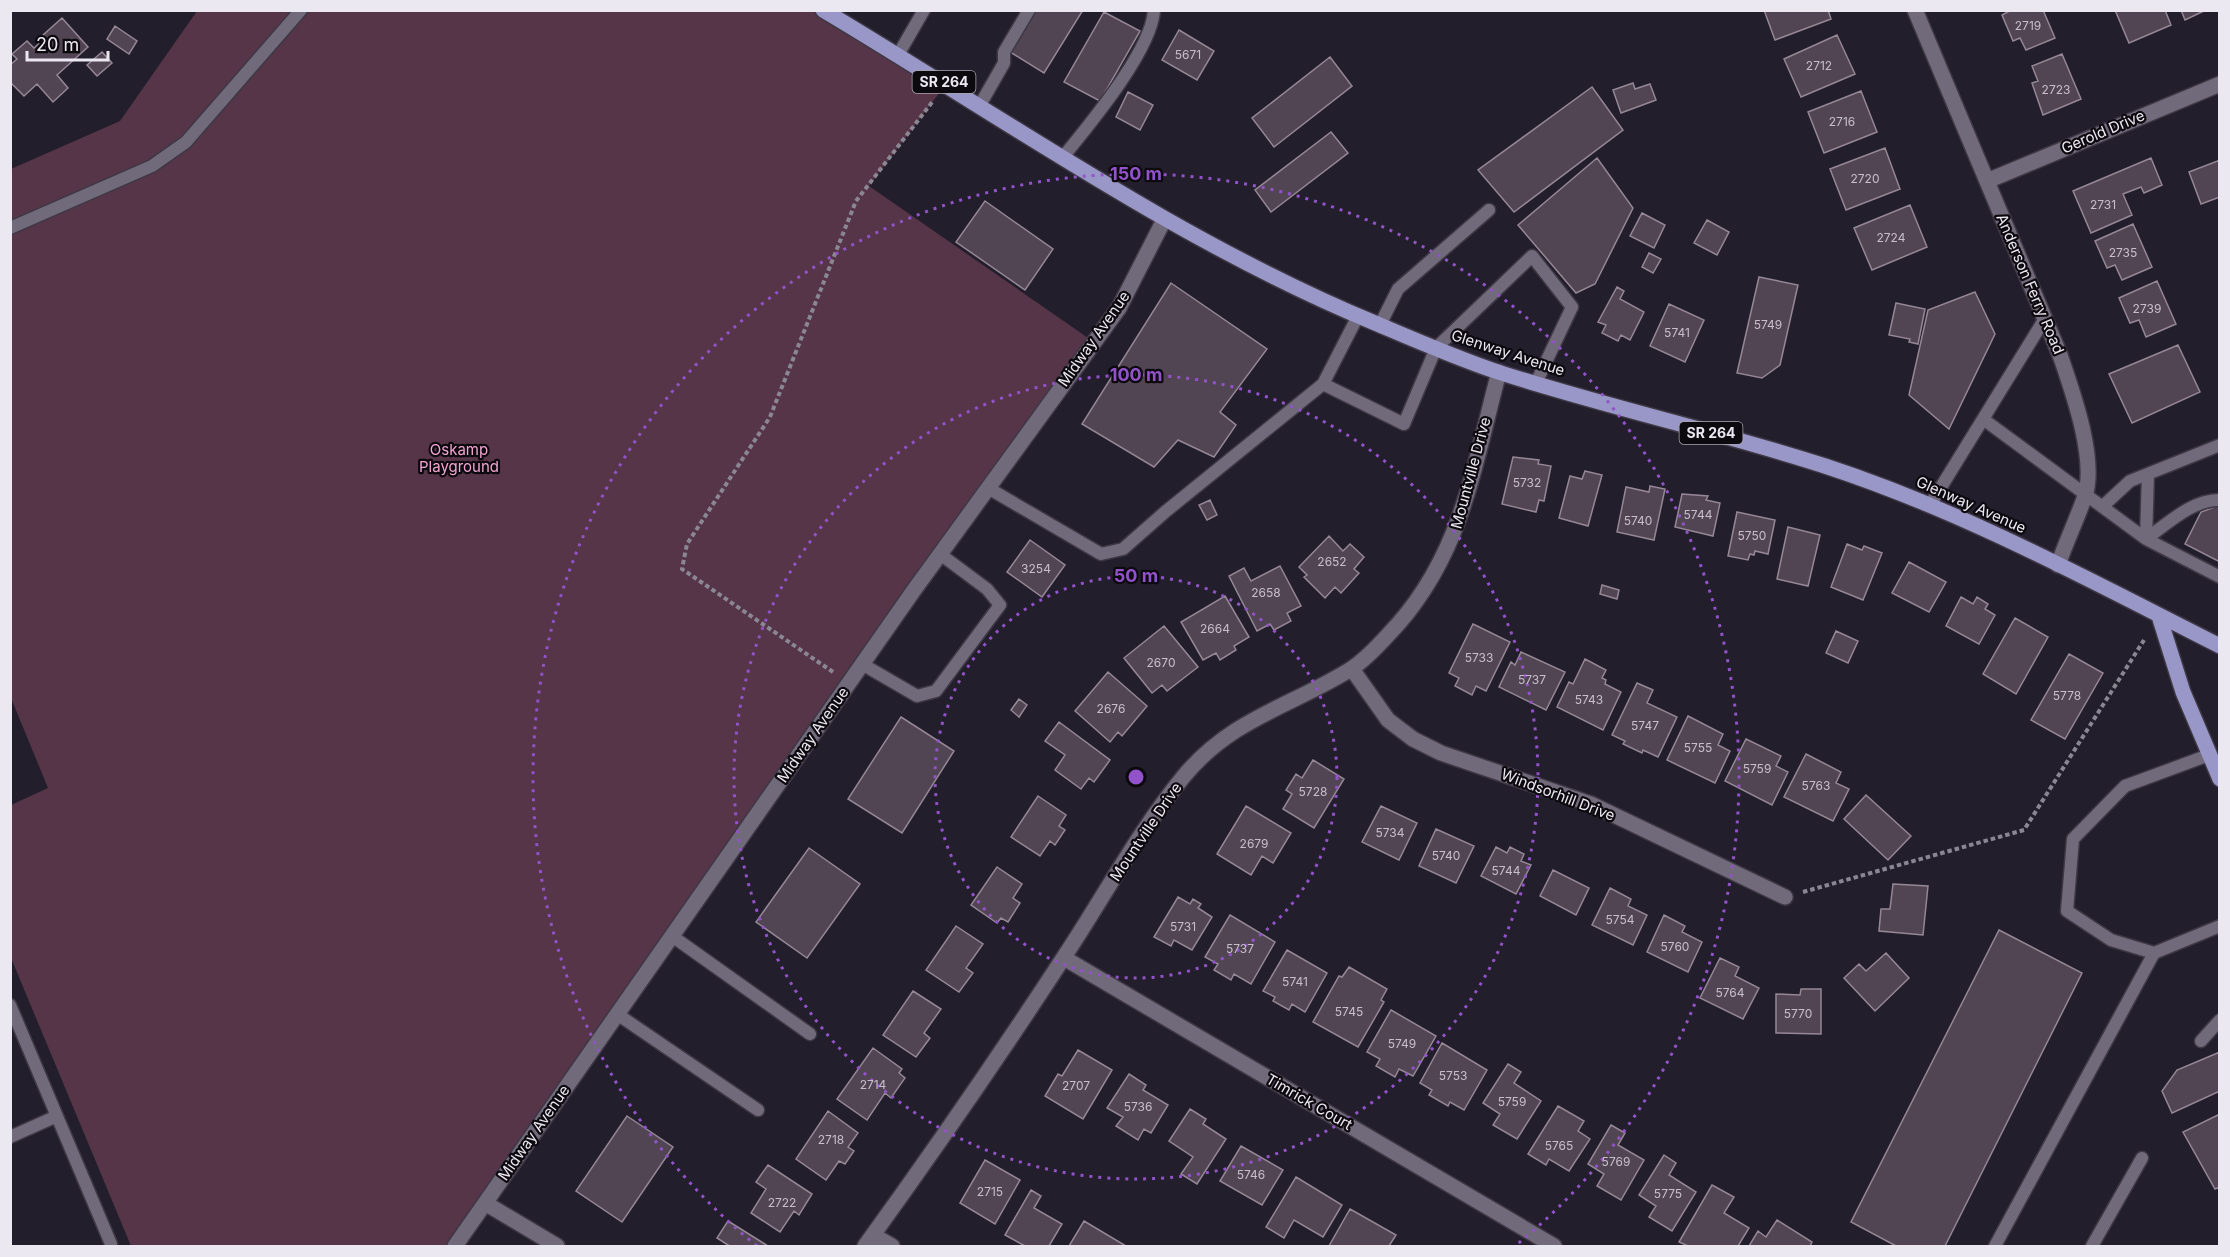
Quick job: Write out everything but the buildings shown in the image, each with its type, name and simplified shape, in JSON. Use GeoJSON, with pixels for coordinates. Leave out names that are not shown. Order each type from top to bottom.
{"type":"FeatureCollection","features":[{"type":"Feature","properties":{"kind":"main road","name":"Glenway Avenue"},"geometry":{"type":"LineString","coordinates":[[823,10],[1164,220],[1358,316],[1498,372],[1824,466],[1930,505],[2058,565],[2220,646]]}},
{"type":"Feature","properties":{"kind":"main road"},"geometry":{"type":"LineString","coordinates":[[2159,616],[2183,692],[2220,779]]}},
{"type":"Feature","properties":{"kind":"street","name":"Anderson Ferry Road"},"geometry":{"type":"LineString","coordinates":[[1915,10],[2077,404],[2087,468],[2085,494],[2058,565]]}},
{"type":"Feature","properties":{"kind":"street","name":"Gerold Drive"},"geometry":{"type":"LineString","coordinates":[[1987,181],[2220,84]]}},
{"type":"Feature","properties":{"kind":"street","name":"Midway Avenue"},"geometry":{"type":"LineString","coordinates":[[454,1246],[862,664],[1119,308],[1164,220]]}},
{"type":"Feature","properties":{"kind":"street","name":"Mountville Drive"},"geometry":{"type":"LineString","coordinates":[[869,1241],[1064,958],[1160,806],[1187,773],[1221,741],[1257,716],[1352,669],[1372,653],[1407,615],[1436,573],[1458,526],[1498,372]]}},
{"type":"Feature","properties":{"kind":"street","name":"Windsorhill Drive"},"geometry":{"type":"LineString","coordinates":[[1352,669],[1388,720],[1413,739],[1441,753],[1591,804],[1785,897]]}},
{"type":"Feature","properties":{"kind":"street","name":"Timrick Court"},"geometry":{"type":"LineString","coordinates":[[1064,958],[1554,1246]]}},
{"type":"Feature","properties":{"kind":"street"},"geometry":{"type":"LineString","coordinates":[[485,1203],[554,1246]]}},
{"type":"Feature","properties":{"kind":"street"},"geometry":{"type":"LineString","coordinates":[[869,1241],[892,1246]]}},
{"type":"Feature","properties":{"kind":"lane"},"geometry":{"type":"LineString","coordinates":[[10,228],[152,166],[186,142],[301,10]]}},
{"type":"Feature","properties":{"kind":"lane"},"geometry":{"type":"LineString","coordinates":[[898,55],[924,10]]}},
{"type":"Feature","properties":{"kind":"lane"},"geometry":{"type":"LineString","coordinates":[[980,105],[1004,63],[1004,52],[1029,10]]}},
{"type":"Feature","properties":{"kind":"lane"},"geometry":{"type":"LineString","coordinates":[[1063,157],[1095,117],[1129,68],[1153,23],[1154,10]]}},
{"type":"Feature","properties":{"kind":"lane"},"geometry":{"type":"LineString","coordinates":[[1380,325],[1398,289],[1489,210]]}},
{"type":"Feature","properties":{"kind":"lane"},"geometry":{"type":"LineString","coordinates":[[1323,384],[1404,424],[1436,348],[1532,256],[1572,307],[1536,383]]}},
{"type":"Feature","properties":{"kind":"lane"},"geometry":{"type":"LineString","coordinates":[[988,488],[1101,554],[1123,549],[1165,512],[1323,384],[1358,316]]}},
{"type":"Feature","properties":{"kind":"lane"},"geometry":{"type":"LineString","coordinates":[[1930,505],[2044,320]]}},
{"type":"Feature","properties":{"kind":"lane"},"geometry":{"type":"LineString","coordinates":[[1983,419],[2146,539],[2220,577]]}},
{"type":"Feature","properties":{"kind":"lane"},"geometry":{"type":"LineString","coordinates":[[2103,506],[2130,481],[2220,445]]}},
{"type":"Feature","properties":{"kind":"lane"},"geometry":{"type":"LineString","coordinates":[[2146,539],[2148,474]]}},
{"type":"Feature","properties":{"kind":"lane"},"geometry":{"type":"LineString","coordinates":[[2146,539],[2181,514],[2210,500],[2220,500]]}},
{"type":"Feature","properties":{"kind":"lane"},"geometry":{"type":"LineString","coordinates":[[862,664],[917,696],[936,691],[1000,605],[987,589],[940,554]]}},
{"type":"Feature","properties":{"kind":"lane"},"geometry":{"type":"LineString","coordinates":[[2210,755],[2125,786],[2073,839],[2067,911],[2111,940],[2154,953],[2220,926]]}},
{"type":"Feature","properties":{"kind":"lane"},"geometry":{"type":"LineString","coordinates":[[672,936],[810,1034]]}},
{"type":"Feature","properties":{"kind":"lane"},"geometry":{"type":"LineString","coordinates":[[1995,1246],[2154,953]]}},
{"type":"Feature","properties":{"kind":"lane"},"geometry":{"type":"LineString","coordinates":[[10,1005],[111,1244]]}},
{"type":"Feature","properties":{"kind":"lane"},"geometry":{"type":"LineString","coordinates":[[617,1014],[758,1110]]}},
{"type":"Feature","properties":{"kind":"lane"},"geometry":{"type":"LineString","coordinates":[[2201,1041],[2220,1020]]}},
{"type":"Feature","properties":{"kind":"lane"},"geometry":{"type":"LineString","coordinates":[[10,1137],[57,1116]]}},
{"type":"Feature","properties":{"kind":"lane"},"geometry":{"type":"LineString","coordinates":[[2092,1246],[2142,1158]]}},
{"type":"Feature","properties":{"kind":"path"},"geometry":{"type":"LineString","coordinates":[[849,683],[682,569],[683,557],[687,544],[770,417],[856,201],[946,84]]}},
{"type":"Feature","properties":{"kind":"path"},"geometry":{"type":"LineString","coordinates":[[1785,897],[2024,830],[2159,616]]}},
{"type":"Feature","properties":{"kind":"green space","name":"Oskamp Playground"},"geometry":{"type":"Polygon","coordinates":[[[197,11],[823,11],[946,84],[869,186],[1094,342],[455,1246],[131,1246],[11,958],[11,805],[48,788],[11,698],[11,169],[120,121],[197,11]]]}}]}
